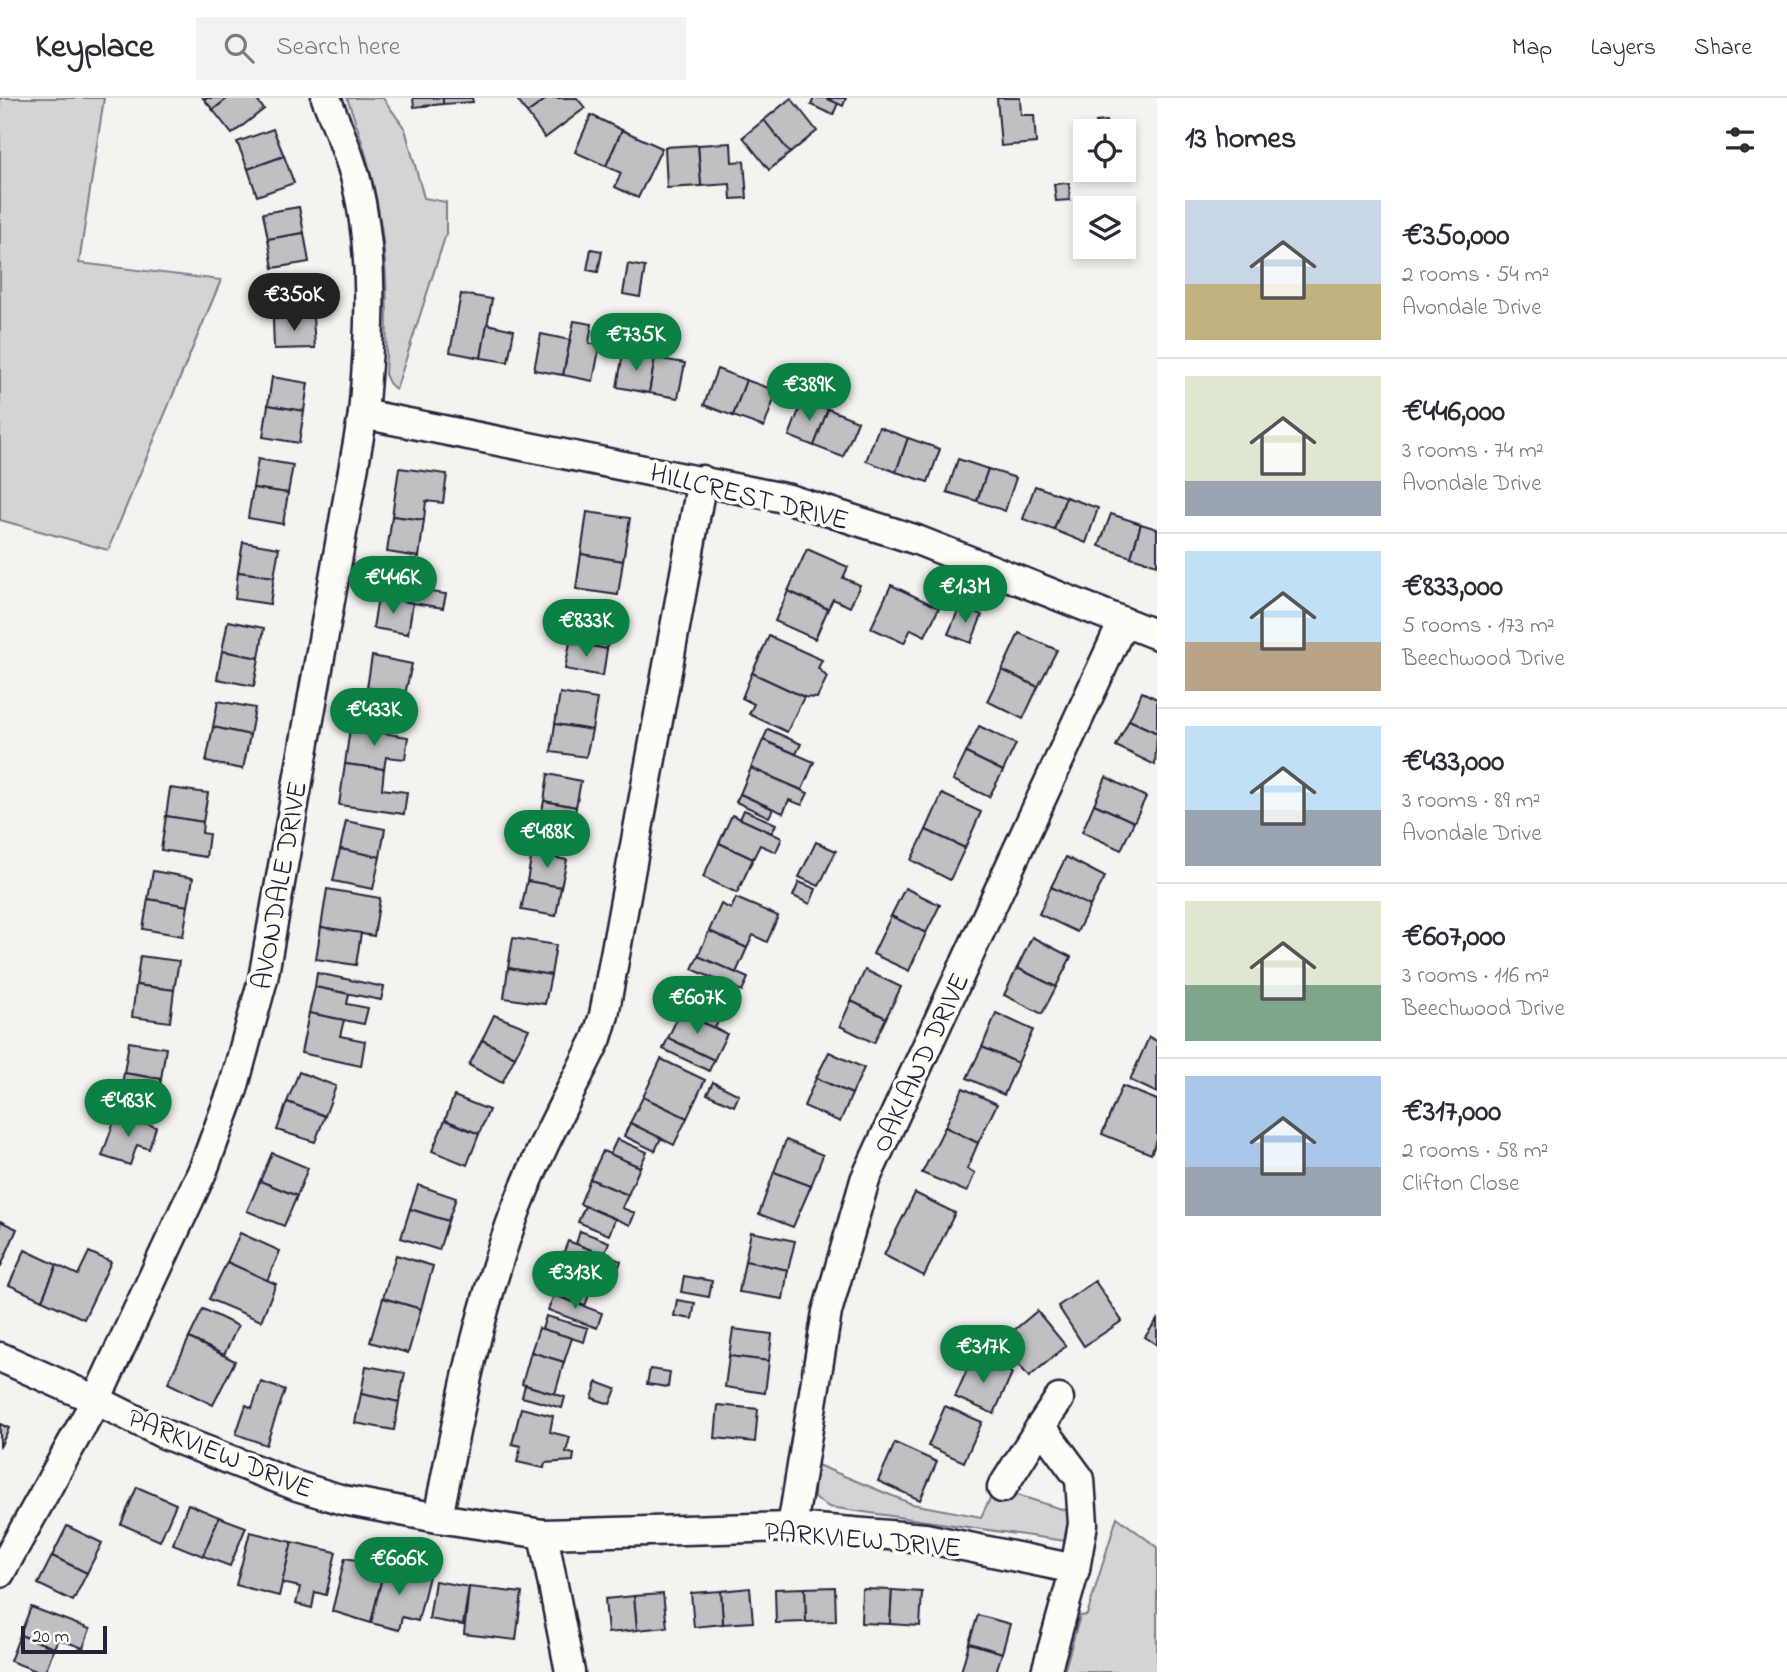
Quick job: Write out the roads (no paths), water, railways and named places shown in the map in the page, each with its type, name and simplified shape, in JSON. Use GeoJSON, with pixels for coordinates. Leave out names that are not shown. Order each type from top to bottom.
{"type":"FeatureCollection","features":[{"type":"Feature","properties":{"kind":"street","name":"AVONDALE DRIVE"},"geometry":{"type":"LineString","coordinates":[[96,1400],[203,1170],[233,1089],[263,979],[363,414],[370,335],[365,224],[356,181],[326,98]]}},
{"type":"Feature","properties":{"kind":"street","name":"HILLCREST DRIVE"},"geometry":{"type":"LineString","coordinates":[[363,414],[789,499],[885,530],[1157,635]]}},
{"type":"Feature","properties":{"kind":"street"},"geometry":{"type":"LineString","coordinates":[[438,1518],[458,1409],[485,1303],[517,1205],[597,1038],[604,1015],[702,480]]}},
{"type":"Feature","properties":{"kind":"street","name":"OAKLAND DRIVE"},"geometry":{"type":"LineString","coordinates":[[792,1527],[827,1312],[865,1180],[1124,622]]}},
{"type":"Feature","properties":{"kind":"street"},"geometry":{"type":"LineString","coordinates":[[0,1357],[96,1400]]}},
{"type":"Feature","properties":{"kind":"street"},"geometry":{"type":"LineString","coordinates":[[1002,1488],[1059,1399]]}},
{"type":"Feature","properties":{"kind":"street","name":"PARKVIEW DRIVE"},"geometry":{"type":"LineString","coordinates":[[0,1573],[96,1400],[164,1434],[297,1486],[343,1500],[438,1518],[542,1534],[792,1527],[925,1538],[1075,1569]]}},
{"type":"Feature","properties":{"kind":"street"},"geometry":{"type":"LineString","coordinates":[[1041,1426],[1080,1479],[1083,1524],[1075,1569],[1046,1672]]}},
{"type":"Feature","properties":{"kind":"street"},"geometry":{"type":"LineString","coordinates":[[542,1534],[570,1672]]}}]}
